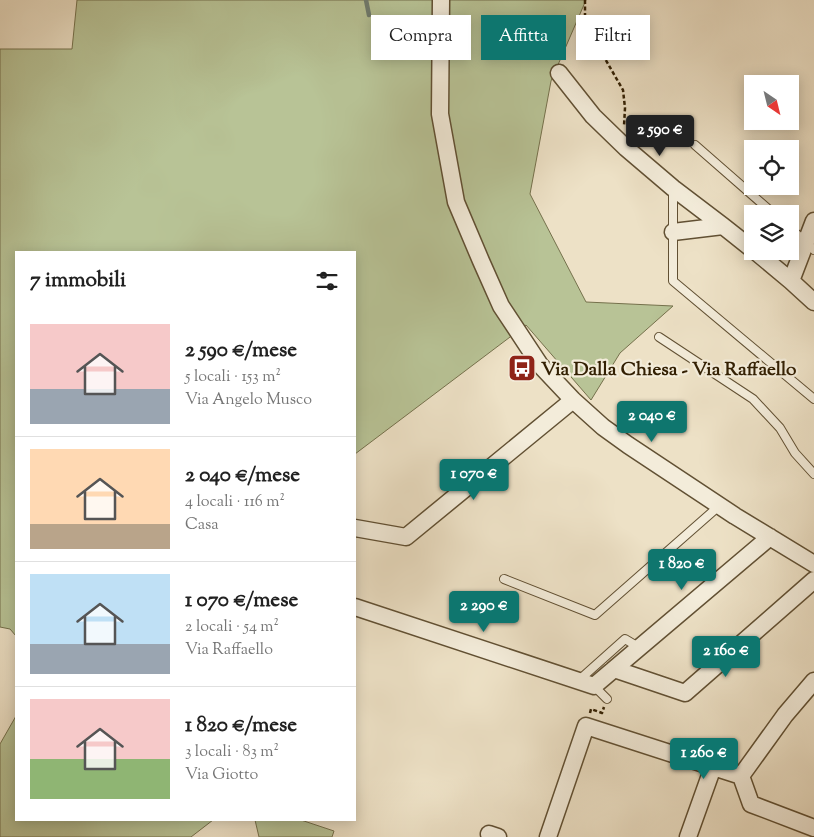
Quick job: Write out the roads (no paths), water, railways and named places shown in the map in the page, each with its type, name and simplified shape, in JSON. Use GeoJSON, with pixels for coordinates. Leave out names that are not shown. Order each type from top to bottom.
{"type":"FeatureCollection","features":[{"type":"Feature","properties":{"kind":"street"},"geometry":{"type":"LineString","coordinates":[[441,0],[440,114],[456,202],[501,306],[540,365],[573,400],[603,427],[719,506],[814,564]]}},
{"type":"Feature","properties":{"kind":"street"},"geometry":{"type":"LineString","coordinates":[[559,73],[593,116],[626,148],[673,188],[744,242]]}},
{"type":"Feature","properties":{"kind":"street"},"geometry":{"type":"LineString","coordinates":[[791,281],[810,246],[814,222]]}},
{"type":"Feature","properties":{"kind":"street"},"geometry":{"type":"LineString","coordinates":[[673,232],[723,226]]}},
{"type":"Feature","properties":{"kind":"street"},"geometry":{"type":"LineString","coordinates":[[766,260],[814,302]]}},
{"type":"Feature","properties":{"kind":"street"},"geometry":{"type":"LineString","coordinates":[[356,528],[406,537],[573,400]]}},
{"type":"Feature","properties":{"kind":"street"},"geometry":{"type":"LineString","coordinates":[[356,607],[594,686],[770,537]]}},
{"type":"Feature","properties":{"kind":"street"},"geometry":{"type":"LineString","coordinates":[[614,669],[685,692],[814,580]]}},
{"type":"Feature","properties":{"kind":"street"},"geometry":{"type":"LineString","coordinates":[[741,776],[785,715],[814,681]]}},
{"type":"Feature","properties":{"kind":"street"},"geometry":{"type":"LineString","coordinates":[[548,837],[586,726],[741,776]]}},
{"type":"Feature","properties":{"kind":"street"},"geometry":{"type":"LineString","coordinates":[[688,837],[713,767]]}},
{"type":"Feature","properties":{"kind":"street"},"geometry":{"type":"LineString","coordinates":[[741,776],[752,804],[814,828]]}},
{"type":"Feature","properties":{"kind":"lane"},"geometry":{"type":"LineString","coordinates":[[695,145],[764,205]]}},
{"type":"Feature","properties":{"kind":"lane"},"geometry":{"type":"LineString","coordinates":[[673,188],[673,282],[814,399]]}},
{"type":"Feature","properties":{"kind":"lane"},"geometry":{"type":"LineString","coordinates":[[799,236],[810,246]]}},
{"type":"Feature","properties":{"kind":"lane"},"geometry":{"type":"LineString","coordinates":[[659,337],[752,399],[780,428],[795,453],[814,474]]}},
{"type":"Feature","properties":{"kind":"lane"},"geometry":{"type":"LineString","coordinates":[[504,579],[595,615],[719,506]]}},
{"type":"Feature","properties":{"kind":"lane"},"geometry":{"type":"LineString","coordinates":[[578,681],[625,639],[640,648]]}},
{"type":"Feature","properties":{"kind":"lane"},"geometry":{"type":"LineString","coordinates":[[594,686],[607,698]]}},
{"type":"Feature","properties":{"kind":"waterway"},"geometry":{"type":"LineString","coordinates":[[366,0],[369,15]]}},
{"type":"Feature","properties":{"kind":"place","name":"Via Dalla Chiesa - Via Raffaello"},"geometry":{"type":"Point","coordinates":[522,368]}}]}
